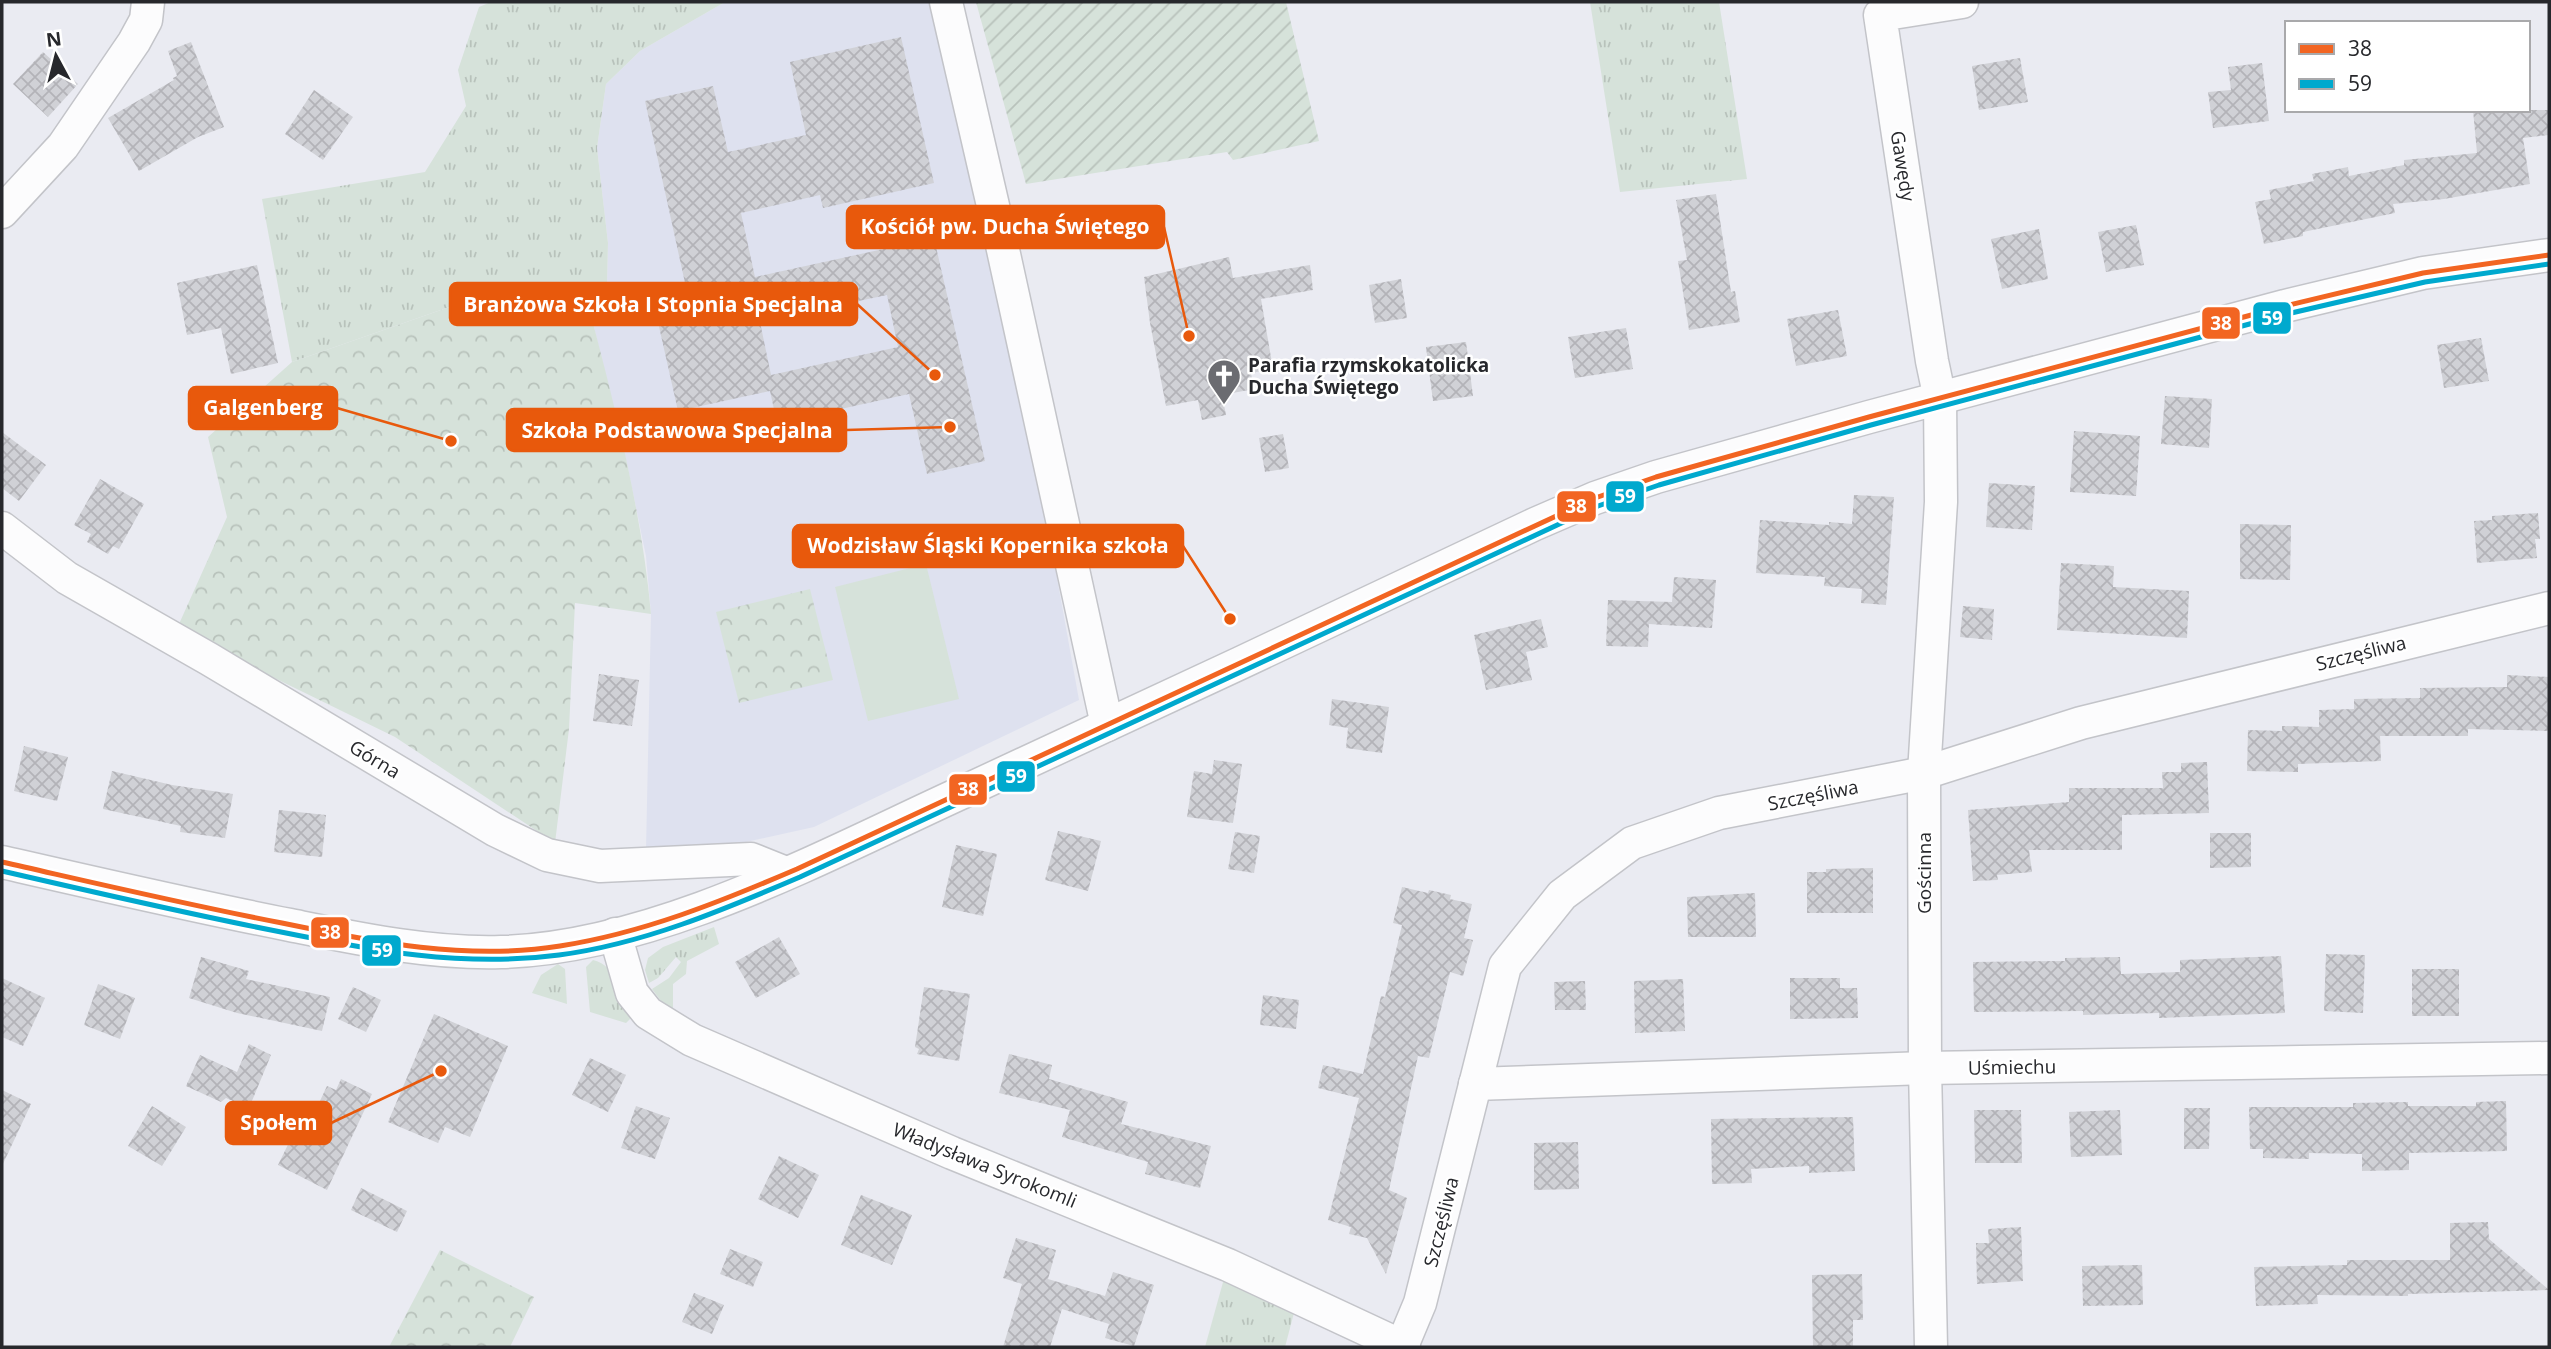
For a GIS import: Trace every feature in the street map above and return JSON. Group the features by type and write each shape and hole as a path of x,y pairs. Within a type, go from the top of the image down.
{"street":[{"path":"2,212 63,146 134,42 146,20 148,2"},
{"path":"946,2 1107,725"},
{"name":"Gawędy","path":"1940,398 1879,8 1962,2"},
{"path":"2,862 236,915 401,946 456,952 506,952 564,946 615,934 689,912 786,873 1595,498 1656,477 2285,306 2423,273 2549,255"},
{"name":"Gościnna","path":"1931,1347 1925,1068 1924,773 1941,502 1940,398"},
{"name":"Górna","path":"2,528 67,578 209,659 495,830 547,855 600,866 751,859 786,873"},
{"name":"Szczęśliwa","path":"1403,1347 1420,1303 1506,966 1562,895 1632,843 1719,813 1924,773 2081,723 2549,608"},
{"name":"Władysława Syrokomli","path":"615,934 632,993 648,1013 692,1040 952,1153 1228,1265 1403,1347"},
{"name":"Uśmiechu","path":"1475,1084 1925,1068 2549,1058"}],"shaded area":[{"path":"725,2 953,2 1079,700 814,827 732,845 646,850 651,614 646,556 593,323 607,284 608,243 597,148 606,84 640,51"}],"green space":[{"path":"491,2 725,2 640,51 606,84 597,148 608,243 607,284 593,323 458,304 292,362 262,199 425,172 466,106 458,70 479,7"},
{"path":"976,2 1286,2 1319,141 1233,160 1227,152 1026,184"},
{"path":"1590,2 1719,2 1747,179 1620,192"},
{"path":"458,304 593,323 620,431 642,540 651,614 575,603 569,729 555,843 395,737 254,668 179,624 227,517 208,437 292,362"},
{"path":"926,564 959,699 868,721 835,587"},
{"path":"810,589 833,680 739,703 716,612"},
{"path":"714,927 719,944 687,961 686,974 673,984 671,1017 657,1009 661,1001 652,989 669,978 681,962 676,957 658,978 649,983 645,970 648,958 663,947"},
{"path":"593,960 608,968 618,982 633,1016 626,1023 590,1012 586,967"},
{"path":"558,964 565,969 567,1004 532,993 541,975"},
{"path":"440,1250 534,1297 510,1347 389,1347"},
{"path":"1225,1275 1295,1309 1285,1347 1205,1347"}],"building":[{"path":"901,37 934,183 823,208 820,195 741,213 755,277 934,238 985,461 927,474 909,394 777,423 770,391 678,411 653,300 687,292 645,101 713,86 728,152 806,135 790,62","holes":["887,295 898,347 771,375 760,322"]},
{"path":"191,42 224,127 198,137 139,171 108,118 174,80 177,76 168,51"},
{"path":"43,52 78,84 48,117 13,84"},
{"path":"2020,58 2028,102 1979,110 1972,66"},
{"path":"2262,63 2269,121 2213,128 2208,92 2231,90 2228,67"},
{"path":"314,90 353,117 323,160 285,134"},
{"path":"2549,110 2549,135 2523,138 2530,184 2444,199 2393,204 2395,213 2303,232 2303,236 2264,244 2255,202 2271,199 2269,190 2314,181 2312,174 2348,167 2349,176 2404,165 2404,160 2477,153 2473,112"},
{"path":"1716,194 1731,292 1735,291 1740,322 1689,330 1678,261 1687,260 1676,200"},
{"path":"2136,225 2144,265 2106,272 2098,232"},
{"path":"2039,229 2048,279 2002,289 1991,239"},
{"path":"1229,257 1233,278 1310,265 1313,290 1261,299 1273,369 1251,373 1254,389 1222,395 1226,415 1202,420 1198,400 1166,406 1144,277"},
{"path":"257,265 278,363 231,374 221,328 187,335 177,283"},
{"path":"1401,279 1407,318 1375,323 1369,285"},
{"path":"1838,310 1847,356 1796,366 1787,319"},
{"path":"1626,328 1633,369 1575,378 1568,337"},
{"path":"2481,338 2489,381 2444,388 2437,345"},
{"path":"1466,342 1473,396 1433,401 1426,347"},
{"path":"2165,396 2212,399 2209,448 2161,444"},
{"path":"2074,431 2140,436 2136,496 2070,492"},
{"path":"2,432 46,465 19,501 2,488"},
{"path":"1283,434 1289,468 1265,472 1259,438"},
{"path":"100,479 144,504 119,549 113,546 108,554 87,542 91,534 74,525"},
{"path":"1989,483 2035,486 2032,530 1986,527"},
{"path":"1854,495 1894,497 1886,605 1861,603 1862,589 1824,586 1825,577 1756,573 1760,520 1852,524"},
{"path":"2538,513 2540,539 2535,539 2537,558 2477,563 2474,521 2492,520 2492,516"},
{"path":"2240,524 2291,525 2290,580 2240,579"},
{"path":"2061,563 2114,566 2113,587 2189,591 2187,638 2057,630"},
{"path":"1674,577 1716,580 1712,628 1649,624 1648,647 1606,646 1608,600 1672,602"},
{"path":"1963,606 1994,609 1992,640 1960,637"},
{"path":"1541,619 1548,647 1526,652 1532,680 1486,690 1474,635"},
{"path":"599,674 639,680 632,726 593,721"},
{"path":"2507,675 2549,677 2549,731 2468,729 2468,736 2380,736 2381,761 2298,764 2298,772 2247,771 2248,730 2282,731 2282,726 2319,727 2319,710 2354,709 2354,699 2420,698 2420,688 2507,687"},
{"path":"1332,699 1389,707 1382,753 1346,748 1348,728 1329,725"},
{"path":"24,746 68,757 57,801 14,791"},
{"path":"1214,760 1242,764 1233,823 1187,817 1194,771 1212,774"},
{"path":"2207,762 2209,813 2122,815 2122,850 2029,850 2032,872 1997,875 1998,880 1973,881 1968,810 2069,802 2069,788 2163,788 2162,772 2181,772 2181,763"},
{"path":"112,771 172,785 233,794 225,838 180,832 181,826 103,809"},
{"path":"279,810 326,815 322,857 274,852"},
{"path":"1058,831 1101,841 1088,891 1045,880"},
{"path":"1235,832 1260,836 1254,873 1228,869"},
{"path":"2210,833 2251,833 2251,867 2210,868"},
{"path":"956,845 997,854 983,916 942,907"},
{"path":"1873,868 1873,913 1807,913 1807,872"},
{"path":"1402,887 1451,895 1450,899 1472,904 1464,938 1473,940 1463,976 1450,972 1429,1058 1418,1056 1389,1190 1407,1198 1386,1274 1367,1238 1349,1234 1351,1227 1328,1220 1359,1098 1318,1088 1323,1065 1363,1074 1381,996 1385,997 1402,925 1393,923"},
{"path":"1755,893 1756,937 1688,937 1687,897"},
{"path":"779,937 800,974 756,998 735,962"},
{"path":"2326,954 2365,955 2363,1013 2324,1011"},
{"path":"2281,956 2285,1013 2159,1018 2159,1013 2083,1015 2083,1011 1974,1012 1973,962 2065,961 2065,958 2120,957 2121,974 2180,972 2180,960"},
{"path":"201,957 249,971 246,979 330,997 322,1031 237,1013 189,998"},
{"path":"2412,969 2459,969 2459,1016 2412,1016"},
{"path":"2,978 45,998 23,1046 2,1037"},
{"path":"1790,978 1840,978 1840,988 1857,988 1858,1018 1790,1019"},
{"path":"1683,979 1685,1031 1635,1033 1634,981"},
{"path":"1585,981 1586,1010 1555,1010 1554,982"},
{"path":"98,984 135,998 120,1039 84,1025"},
{"path":"353,987 381,1000 366,1032 338,1019"},
{"path":"924,987 970,994 959,1061 917,1054 919,1049 915,1047"},
{"path":"1263,995 1299,1000 1296,1029 1260,1025"},
{"path":"434,1014 508,1046 470,1137 445,1127 438,1143 388,1122"},
{"path":"249,1044 271,1055 249,1108 226,1098 221,1102 186,1086 200,1055 237,1072"},
{"path":"1009,1054 1052,1065 1049,1079 1128,1102 1121,1124 1211,1146 1200,1188 1145,1174 1148,1162 1062,1137 1070,1110 999,1093"},
{"path":"590,1058 626,1075 608,1112 572,1095"},
{"path":"341,1079 372,1094 327,1190 278,1165 302,1116 311,1120 327,1086 336,1090"},
{"path":"2,1090 31,1104 2,1166"},
{"path":"2506,1101 2507,1151 2409,1153 2409,1170 2362,1171 2362,1154 2309,1153 2309,1159 2263,1158 2263,1149 2250,1149 2249,1107 2353,1107 2353,1103 2408,1102 2408,1106 2476,1106 2476,1102"},
{"path":"152,1106 186,1127 162,1166 128,1146"},
{"path":"636,1106 670,1118 655,1159 621,1148"},
{"path":"2184,1108 2210,1108 2209,1149 2184,1149"},
{"path":"1974,1110 2021,1110 2022,1163 1975,1163"},
{"path":"2120,1110 2122,1155 2071,1157 2069,1112"},
{"path":"1853,1117 1855,1171 1809,1173 1809,1166 1751,1169 1752,1183 1712,1184 1711,1119"},
{"path":"1578,1142 1579,1189 1534,1190 1534,1143"},
{"path":"779,1156 819,1175 798,1218 758,1199"},
{"path":"361,1188 407,1211 397,1232 351,1210"},
{"path":"861,1195 912,1215 892,1265 841,1245"},
{"path":"2488,1222 2489,1239 2549,1290 2408,1296 2317,1295 2318,1304 2256,1306 2254,1267 2347,1265 2347,1260 2450,1260 2450,1223"},
{"path":"2021,1227 2023,1281 1977,1284 1976,1243 1989,1243 1988,1229"},
{"path":"1016,1238 1056,1250 1048,1279 1105,1296 1113,1272 1154,1285 1134,1346 1105,1338 1109,1324 1062,1309 1050,1347 1003,1347 1022,1284 1003,1278"},
{"path":"730,1249 763,1262 753,1287 720,1274"},
{"path":"2142,1265 2143,1305 2083,1306 2082,1266"},
{"path":"1862,1274 1863,1320 1853,1320 1853,1347 1813,1347 1812,1275"},
{"path":"694,1293 724,1305 712,1334 682,1322"}],"transit line":[{"name":"38","path":"2,862 142,894 386,943 455,950 525,950 560,946 621,933 710,904 797,869 1595,498 1656,477 1869,417 2285,306 2423,273 2549,255"},
{"name":"59","path":"2,871 242,924 346,945 417,955 523,958 559,955 621,943 712,913 800,877 1598,506 1659,485 1871,425 2287,314 2425,282 2549,264"}],"place":[{"name":"Kościół pw. Ducha Świętego","path":"1189,336"},
{"name":"Branżowa Szkoła I Stopnia Specjalna","path":"935,375"},
{"name":"Parafia rzymskokatolicka Ducha Świętego","path":"1224,406"},
{"name":"Szkoła Podstawowa Specjalna","path":"950,427"},
{"name":"Galgenberg","path":"451,441"},
{"name":"Wodzisław Śląski Kopernika szkoła","path":"1230,619"},
{"name":"Społem","path":"441,1071"}]}
